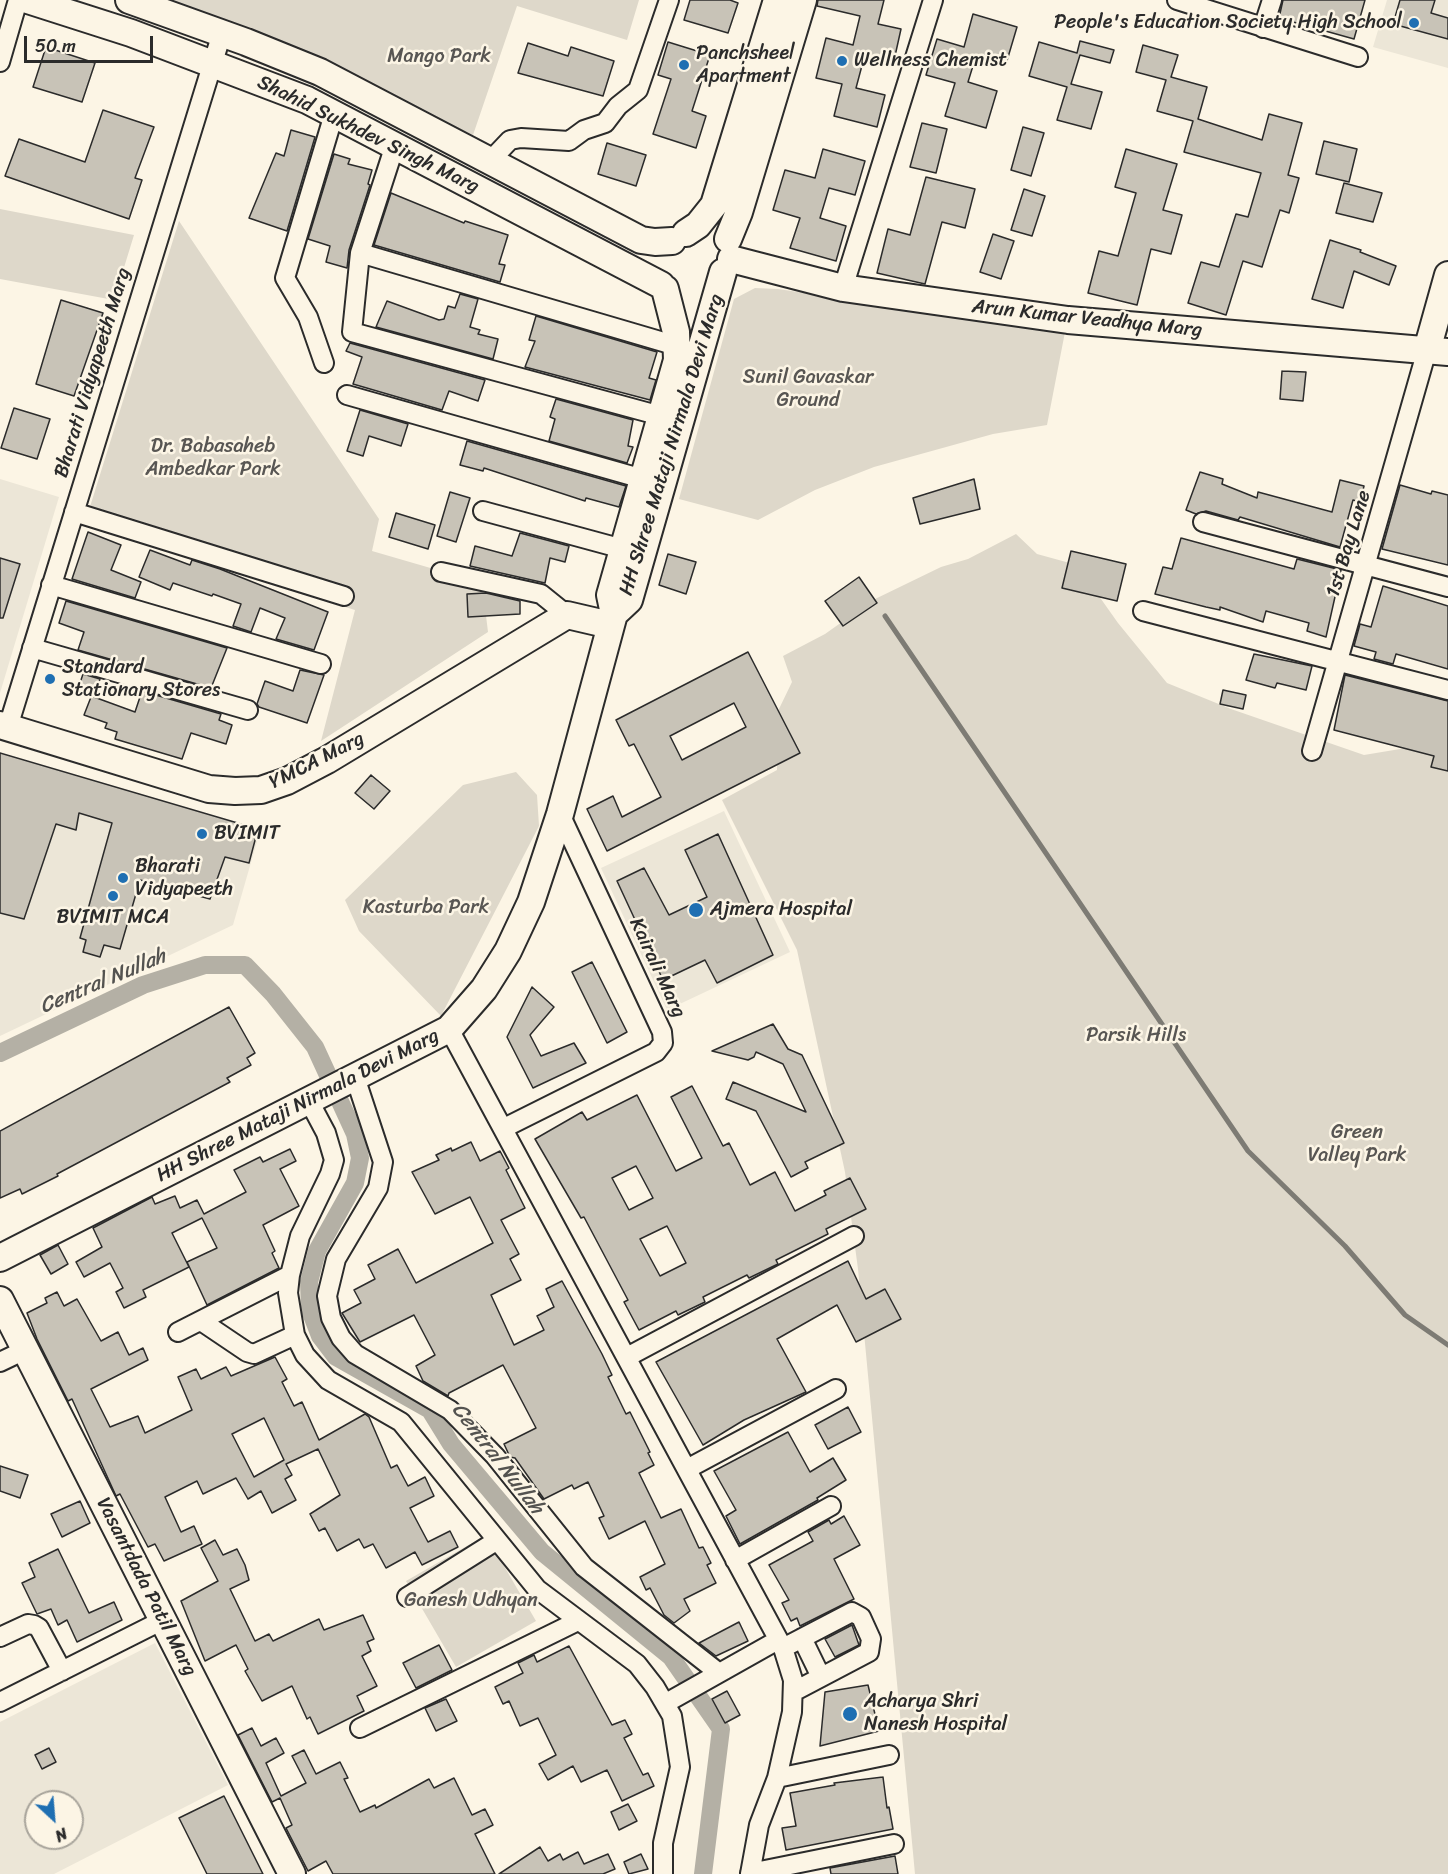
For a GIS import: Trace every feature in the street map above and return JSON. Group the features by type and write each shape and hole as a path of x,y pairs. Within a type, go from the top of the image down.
{"main road":[{"name":"Shahid Sukhdev Singh Marg","path":"28,0 213,63 307,100 663,287"},
{"name":"Shahid Sukhdev Singh Marg","path":"129,0 222,33 320,72 641,240 679,237"},
{"path":"679,237 701,229 716,230 727,257 706,286 677,293 663,287 656,276 655,264 662,252 679,237 698,225 714,205 777,0"},
{"name":"HH Shree Mataji Nirmala Devi Marg","path":"612,619 629,600 739,212 803,0"},
{"name":"Arun Kumar Veadhya Marg","path":"727,257 843,288 1068,320 1437,351"},
{"path":"1437,351 1448,275"},
{"name":"HH Shree Mataji Nirmala Devi Marg","path":"0,1258 449,1029 484,989 508,951 531,902 560,814 612,619 610,595 677,360 676,332 663,287"},
{"path":"567,615 612,619"},
{"name":"YMCA Marg","path":"4,726 209,789 261,790 286,781 327,760 567,615"},
{"name":"Vasantdada Patil Marg","path":"0,1300 292,1874"}],"street":[{"path":"0,62 18,0"},
{"path":"490,161 510,140 521,138 569,141 584,130 605,123 618,106 638,90 669,0"},
{"path":"843,288 933,0"},
{"path":"1176,0 1358,57"},
{"path":"1263,28 1272,0"},
{"name":"Bharati Vidyapeeth Marg","path":"4,726 32,648 222,33"},
{"path":"324,363 308,316 285,278 334,114"},
{"path":"395,145 360,253 352,332 661,416"},
{"path":"360,253 677,346"},
{"name":"1st Bay Lane","path":"1312,751 1365,565 1437,351"},
{"path":"347,395 643,480"},
{"path":"483,511 623,549"},
{"path":"74,512 344,596"},
{"path":"1203,522 1448,586"},
{"path":"441,572 541,594 567,615"},
{"path":"51,585 321,664"},
{"path":"1143,611 1448,690"},
{"path":"32,648 248,710"},
{"name":"Kairali Marg","path":"504,1128 656,1052 663,1043 662,1032 560,814"},
{"path":"449,1029 780,1644 792,1680 792,1712 777,1778 759,1825 750,1873 894,1844"},
{"path":"352,1079 383,1162 378,1188 336,1259 327,1296 331,1318 341,1338 355,1354 450,1410 495,1456 584,1567 719,1672"},
{"path":"312,1099 329,1139 334,1160 330,1174 300,1236 290,1275 288,1293 295,1335 305,1355 328,1380 401,1422 537,1589 578,1622 637,1664 672,1700 680,1767 663,1843 663,1874"},
{"path":"627,1357 854,1236"},
{"path":"178,1332 290,1275"},
{"path":"201,1321 247,1352 254,1354 295,1335"},
{"path":"0,1362 25,1350"},
{"path":"687,1469 836,1389"},
{"path":"735,1560 831,1506"},
{"path":"406,1597 496,1541"},
{"path":"672,1700 719,1672 780,1644 802,1638 852,1612 861,1617 871,1639 869,1652 792,1692"},
{"path":"0,1702 163,1620"},
{"path":"360,1728 578,1622"},
{"path":"0,1637 28,1624 34,1625 39,1628 62,1671"},
{"path":"802,1638 821,1677"},
{"path":"777,1778 889,1755"}],"shaded area":[{"name":"People's Education Society High School","path":"1387,0 1448,0 1448,68 1373,47"},
{"path":"0,479 59,497 0,693"},
{"name":"Bharati Vidyapeeth","path":"0,757 260,831 233,925 0,1036"},
{"name":"Ajmera Hospital","path":"724,811 790,952 667,1010 601,868"},
{"path":"155,1643 228,1785 54,1874 0,1874 0,1722"}],"green space":[{"name":"Mango Park","path":"158,0 639,0 627,40 517,6 473,135 230,23"},
{"path":"0,209 134,235 114,300 0,279"},
{"name":"Dr. Babasaheb Ambedkar Park","path":"179,221 379,519 372,551 482,583 488,632 321,741 355,610 84,526"},
{"name":"Sunil Gavaskar Ground","path":"755,288 778,289 1065,332 1047,425 993,434 874,467 815,490 758,520 679,499 734,299"},
{"name":"Parsik Hills","path":"1016,534 1037,554 1077,565 1118,623 1167,683 1231,709 1364,755 1448,741 1448,1874 915,1874 858,1269 845,1172 797,950 722,800 777,770 778,711 792,682 783,656 825,634 873,600 941,567 968,559"},
{"name":"Kasturba Park","path":"516,772 537,795 539,826 441,1016 359,931 345,900 463,785"},
{"name":"Ganesh Udhyan","path":"486,1535 536,1621 456,1667 406,1581"}],"building":[{"path":"690,0 730,0 738,3 728,33 684,20"},
{"name":"Wellness Chemist","path":"818,0 884,0 878,24 901,29 893,65 864,58 856,88 885,95 877,127 834,116 842,84 816,78 826,38 853,45 860,16 817,6"},
{"path":"1283,0 1365,0 1354,39 1279,18"},
{"path":"1400,0 1435,0 1431,13 1448,18 1448,39 1393,24"},
{"path":"973,14 1017,27 1006,64 976,56 968,82 997,91 986,128 945,116 955,83 926,75 937,39 964,47"},
{"path":"1080,41 1114,50 1110,63 1080,55 1071,84 1102,92 1091,129 1057,120 1067,87 1029,76 1039,42 1077,53"},
{"path":"668,42 710,55 692,111 706,116 696,148 653,134 671,79 658,75"},
{"path":"528,43 568,56 571,47 614,61 603,96 518,73"},
{"path":"1143,45 1178,55 1171,77 1207,87 1198,119 1262,140 1269,114 1302,123 1288,175 1299,178 1289,213 1280,210 1262,267 1243,261 1226,315 1188,303 1201,262 1219,267 1236,214 1248,217 1261,173 1184,152 1193,121 1157,111 1166,80 1136,72"},
{"path":"46,47 95,63 82,102 33,87"},
{"path":"103,110 154,127 135,178 142,180 129,219 5,176 19,139 85,162"},
{"path":"922,123 947,129 936,173 910,167"},
{"path":"1023,127 1044,133 1031,176 1011,170"},
{"path":"291,130 315,137 287,231 249,218 276,153 284,156"},
{"path":"1324,141 1357,149 1349,182 1316,174"},
{"path":"607,143 646,155 636,186 598,174"},
{"path":"823,149 865,161 855,195 829,188 820,218 846,226 836,261 790,248 800,218 773,210 785,170 815,178"},
{"path":"1126,149 1177,164 1163,210 1182,215 1171,254 1151,249 1137,305 1088,293 1099,251 1118,256 1136,193 1115,187"},
{"path":"334,154 350,159 348,164 372,170 368,184 370,185 349,250 347,268 326,262 330,246 308,239"},
{"path":"926,177 975,189 965,228 942,222 925,284 877,273 888,229 910,235"},
{"path":"1344,183 1382,193 1373,222 1336,213"},
{"path":"1024,189 1045,196 1032,236 1011,230"},
{"path":"391,193 464,223 465,221 508,235 499,264 505,265 500,282 374,245"},
{"path":"993,234 1014,241 1001,279 980,272"},
{"path":"1330,240 1361,250 1360,252 1396,266 1389,285 1354,271 1343,308 1312,299"},
{"path":"460,294 478,299 470,327 480,330 478,334 498,339 493,359 376,327 387,301 439,320 444,319 448,306 455,308"},
{"path":"61,300 103,313 74,396 36,384"},
{"path":"536,316 657,352 649,378 656,380 650,400 525,367 535,341 529,340"},
{"path":"350,343 485,380 478,401 449,391 442,410 353,384 362,357 346,351"},
{"path":"1282,371 1306,372 1303,401 1280,399"},
{"path":"556,399 633,420 628,446 633,447 627,463 549,441 555,419 550,417"},
{"path":"14,408 50,419 37,459 1,448"},
{"path":"360,410 408,424 401,446 369,436 363,456 347,451"},
{"path":"467,441 626,486 619,507 586,498 585,501 484,468 483,471 460,465"},
{"path":"1200,472 1223,479 1222,484 1257,498 1258,492 1332,512 1340,480 1364,486 1360,502 1353,500 1340,547 1240,517 1238,520 1206,511 1196,514 1186,510"},
{"path":"974,479 980,509 920,524 913,498"},
{"path":"1400,485 1431,494 1432,491 1448,495 1448,565 1382,549"},
{"path":"450,492 470,498 456,542 437,536"},
{"path":"396,513 435,525 428,549 389,537"},
{"path":"88,532 121,545 111,570 141,582 135,598 72,579"},
{"path":"520,533 569,546 565,562 550,558 545,583 470,566 475,546 512,556"},
{"path":"1181,538 1294,569 1297,559 1341,570 1326,637 1307,631 1309,623 1266,611 1263,622 1220,607 1220,610 1155,594 1163,567 1172,569"},
{"path":"150,550 190,565 192,560 220,569 328,612 314,650 276,639 285,618 260,608 251,632 233,626 241,604 173,583 170,590 139,577"},
{"path":"1071,551 1126,564 1117,601 1062,588"},
{"path":"668,554 696,562 686,594 659,585"},
{"path":"0,558 20,564 3,618 0,618"},
{"path":"859,577 877,603 843,626 825,601"},
{"path":"1383,586 1448,606 1448,669 1396,654 1393,664 1374,659 1376,652 1354,646 1360,624 1371,627"},
{"path":"486,593 520,601 520,614 468,617 467,594"},
{"path":"66,601 227,648 211,688 78,650 84,632 59,623"},
{"path":"748,652 800,753 607,851 587,809 613,796 622,817 661,797 634,744 629,746 616,720","holes":["734,703 746,727 682,760 670,736"]},
{"path":"1254,654 1312,666 1306,690 1277,683 1275,688 1246,680"},
{"path":"300,670 324,675 307,723 259,707 257,704 265,681 293,691"},
{"path":"83,674 100,679 94,697 135,712 142,691 221,714 219,720 232,725 226,744 191,733 182,759 115,739 117,732 105,728 107,723 84,715 91,697 77,692"},
{"path":"1345,675 1448,701 1448,771 1431,767 1434,756 1334,730"},
{"path":"1223,690 1246,695 1243,709 1220,704"},
{"name":"BVIMIT","path":"0,753 258,829 249,863 225,857 210,899 140,880 120,949 104,945 100,957 83,952 86,940 80,938 112,823 79,813 76,830 56,824 24,919 0,913"},
{"path":"371,775 390,791 374,809 355,793"},
{"path":"718,834 773,955 717,983 705,960 663,980 617,881 644,868 669,915 707,897 685,850"},
{"path":"592,962 627,1032 607,1043 572,972"},
{"path":"532,987 554,1007 530,1035 541,1056 574,1043 586,1063 533,1088 507,1037"},
{"path":"229,1007 255,1053 247,1058 251,1065 227,1078 230,1082 57,1174 58,1176 22,1194 20,1189 0,1198 0,1131"},
{"path":"773,1024 788,1049 802,1055 844,1143 805,1162 808,1168 791,1177 756,1111 726,1099 733,1082 806,1112 783,1064 756,1052 754,1057 748,1060 712,1051"},
{"path":"692,1086 723,1146 729,1143 750,1185 775,1172 795,1211 826,1195 824,1191 850,1178 866,1209 826,1229 828,1234 776,1260 778,1264 749,1278 747,1275 703,1297 705,1302 678,1315 676,1311 639,1330 624,1302 628,1300 584,1217 581,1218 535,1139 582,1112 587,1120 637,1095 676,1171 702,1158 671,1097","holes":["636,1166 653,1198 629,1210 612,1178","667,1226 686,1263 660,1276 640,1239"]},
{"path":"471,1142 480,1161 500,1151 509,1168 506,1170 525,1208 501,1220 519,1254 510,1259 521,1280 491,1295 514,1345 544,1330 537,1316 554,1307 546,1289 562,1281 602,1354 612,1375 608,1377 626,1414 630,1412 650,1452 648,1453 654,1465 639,1473 661,1518 681,1509 699,1548 703,1547 711,1563 707,1565 716,1583 684,1599 690,1611 674,1623 664,1615 650,1588 646,1590 640,1577 665,1564 645,1521 609,1539 599,1518 604,1516 588,1482 574,1489 572,1485 544,1499 515,1458 510,1457 504,1444 536,1428 503,1365 449,1393 448,1396 423,1381 416,1366 435,1355 414,1315 360,1342 342,1313 361,1303 354,1290 375,1279 368,1265 398,1249 416,1283 493,1243 470,1197 435,1214 412,1172 439,1160 436,1155 451,1148 452,1151"},
{"path":"290,1149 296,1161 280,1169 299,1206 263,1225 275,1251 272,1253 279,1268 207,1305 187,1262 217,1248 202,1218 172,1233 189,1267 143,1290 146,1297 124,1308 116,1292 123,1288 110,1263 84,1277 76,1262 102,1247 93,1228 152,1197 155,1204 175,1196 180,1208 197,1200 204,1214 246,1192 234,1170 260,1157 263,1162"},
{"path":"58,1245 68,1264 51,1274 40,1255"},
{"path":"848,1261 866,1299 885,1289 901,1319 856,1342 837,1305 777,1339 806,1392 744,1420 703,1445 656,1362"},
{"path":"57,1292 64,1306 77,1299 101,1341 118,1332 129,1355 143,1348 148,1360 91,1389 110,1427 138,1416 145,1433 192,1410 178,1377 196,1369 201,1379 226,1367 231,1376 275,1357 287,1379 282,1382 294,1406 302,1402 319,1440 365,1414 369,1417 391,1468 397,1465 408,1486 425,1477 434,1496 410,1508 428,1542 450,1531 458,1547 422,1565 415,1552 386,1568 373,1544 364,1548 359,1539 337,1551 325,1528 319,1531 310,1514 340,1495 318,1449 286,1464 292,1475 285,1479 296,1500 272,1513 261,1491 248,1499 236,1478 203,1494 197,1481 165,1497 181,1532 194,1526 202,1544 164,1561 155,1544 148,1547 120,1494 116,1496 72,1399 68,1401 37,1339 27,1313 47,1303 45,1298","holes":["264,1418 284,1460 254,1477 232,1434"]},
{"path":"848,1407 861,1432 828,1449 815,1425"},
{"path":"788,1432 810,1472 833,1458 846,1480 817,1498 818,1500 740,1544 726,1516 736,1510 714,1471"},
{"path":"0,1466 28,1475 20,1498 0,1491"},
{"path":"80,1501 90,1523 62,1537 51,1514"},
{"path":"844,1516 860,1545 834,1559 854,1599 800,1626 797,1618 791,1621 782,1603 789,1600 769,1565 813,1541 808,1532 829,1520 831,1524"},
{"path":"215,1540 223,1555 237,1549 245,1565 249,1580 230,1589 255,1641 269,1634 273,1641 319,1619 324,1630 363,1615 374,1639 367,1642 371,1651 362,1656 377,1686 357,1696 364,1711 318,1734 310,1717 307,1719 292,1686 262,1701 245,1671 248,1669 236,1645 205,1661 181,1601 218,1581 201,1548"},
{"path":"58,1549 89,1613 114,1602 122,1620 77,1642 67,1620 58,1625 51,1609 37,1614 22,1583 35,1577 29,1563"},
{"path":"739,1622 748,1641 716,1656 699,1643"},
{"path":"852,1625 859,1645 835,1657 825,1639"},
{"path":"439,1645 452,1670 416,1688 403,1663"},
{"path":"569,1646 612,1725 625,1720 632,1734 624,1738 643,1775 648,1773 654,1786 622,1801 607,1770 581,1782 573,1766 548,1780 539,1764 556,1755 538,1718 520,1726 509,1701 503,1704 495,1687 523,1673 518,1663 534,1655 537,1662"},
{"path":"868,1685 879,1731 820,1746 825,1692"},
{"path":"727,1691 740,1715 725,1723 712,1699"},
{"path":"446,1699 457,1721 436,1731 425,1708"},
{"path":"252,1728 261,1746 276,1738 284,1753 266,1763 281,1796 306,1783 292,1756 304,1750 316,1774 340,1762 348,1778 344,1779 360,1812 375,1805 376,1808 429,1779 434,1788 454,1778 472,1815 485,1809 493,1825 475,1834 495,1874 333,1874 326,1861 308,1871 286,1828 292,1825 280,1798 272,1802 238,1735"},
{"path":"49,1748 56,1762 42,1769 35,1755"},
{"path":"883,1777 887,1808 889,1807 893,1829 786,1850 782,1828 796,1826 790,1793 835,1785 834,1783"},
{"path":"224,1796 263,1874 207,1874 179,1818"},
{"path":"628,1804 637,1821 619,1830 611,1812"},
{"path":"540,1847 548,1861 560,1854 563,1860 578,1852 584,1864 608,1854 615,1869 603,1874 499,1874"},
{"path":"641,1854 648,1869 629,1874 624,1862"},
{"path":"895,1856 898,1874 831,1874 830,1868"}],"waterway":[{"path":"885,616 1248,1151 1345,1246 1405,1315 1448,1345"},
{"name":"Central Nullah","path":"0,1053 143,985 205,965 245,965 273,994 315,1047 355,1134 360,1158 355,1183 317,1251 309,1282 310,1310 320,1336 336,1357 430,1410 451,1444 542,1552 671,1657 721,1729 703,1874"}],"place":[{"name":"People's Education Society High School","path":"1414,23"},
{"name":"Wellness Chemist","path":"842,61"},
{"name":"Panchsheel Apartment","path":"684,65"},
{"name":"Standard Stationary Stores","path":"50,679"},
{"name":"BVIMIT","path":"202,834"},
{"name":"Bharati Vidyapeeth","path":"123,878"},
{"name":"BVIMIT MCA","path":"113,896"},
{"name":"Ajmera Hospital","path":"696,910"},
{"name":"Acharya Shri Nanesh Hospital","path":"850,1714"}],"park label":[{"name":"Green Valley Park","path":"1357,1144"}]}
